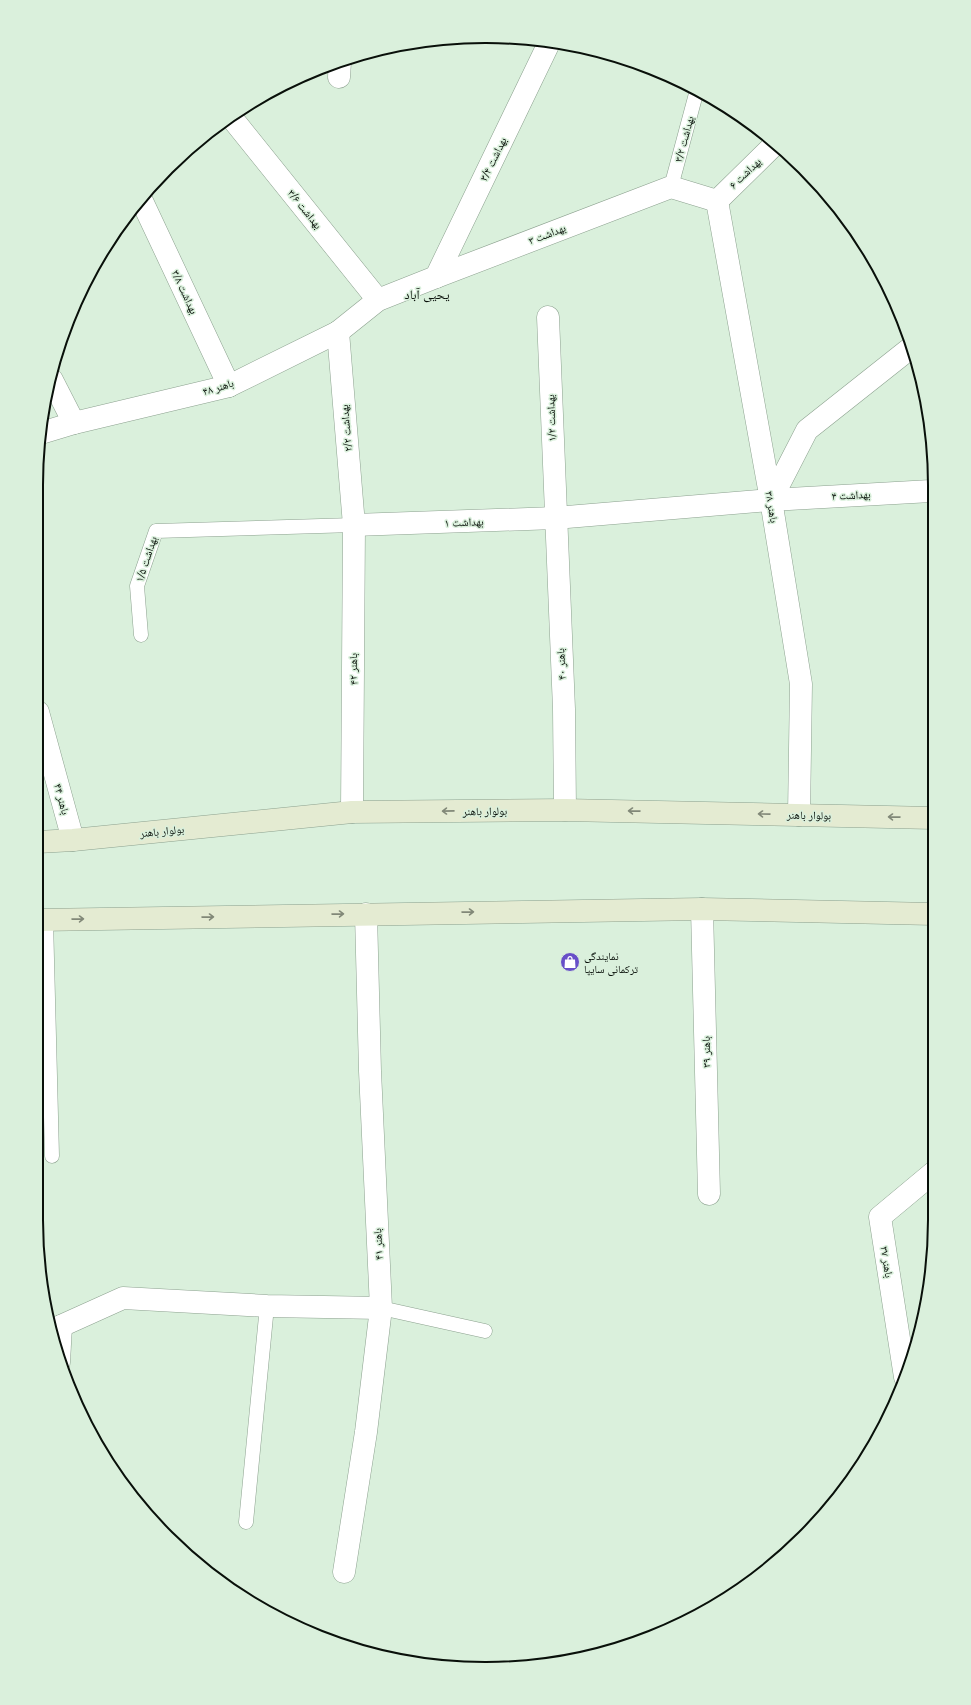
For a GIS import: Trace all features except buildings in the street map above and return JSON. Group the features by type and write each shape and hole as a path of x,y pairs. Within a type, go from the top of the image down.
{"main road":[{"name":"بولوار باهنر","path":"43,842 352,812 565,810 928,818"},
{"path":"43,920 702,909 928,914"}],"street":[{"name":"بهداشت ۳/۴","path":"436,277 547,48"},
{"name":"بهداشت ۳/۶","path":"235,122 378,300"},
{"name":"بهداشت ۶","path":"717,201 771,148"},
{"name":"بهداشت ۳","path":"378,300 671,187"},
{"path":"671,187 717,201"},
{"name":"باهنر ۳۸","path":"717,201 771,500 801,684 799,815"},
{"name":"بهداشت ۳/۸","path":"144,205 229,386"},
{"name":"باهنر ۴۸","path":"47,432 74,423 229,386 338,332 378,300"},
{"name":"بهداشت ۱/۲","path":"548,317 555,518"},
{"name":"بهداشت ۲/۲","path":"338,332 354,525"},
{"path":"771,500 808,430 907,351"},
{"path":"55,386 74,423"},
{"name":"بهداشت ۴","path":"771,500 928,491"},
{"name":"بهداشت ۱","path":"354,525 555,518 771,500"},
{"name":"باهنر ۴۰","path":"555,518 564,710 565,810"},
{"name":"باهنر ۴۲","path":"352,812 354,525"},
{"name":"باهنر ۴۴","path":"43,730 73,840"},
{"name":"باهنر ۳۹","path":"702,909 709,1194"},
{"name":"باهنر ۴۱","path":"344,1572 366,1432 381,1308 370,1071 366,914"},
{"name":"باهنر ۳۷","path":"903,1366 880,1218 928,1177"},
{"path":"57,1328 123,1298 267,1306 381,1308"}],"lane":[{"name":"بهداشت ۳/۲","path":"671,187 695,96"},
{"name":"بهداشت ۱","path":"156,531 354,525"},
{"name":"بهداشت ۱/۵","path":"141,635 137,586 156,531"},
{"path":"43,944 52,1156"},
{"path":"246,1522 267,1306"},
{"path":"381,1308 485,1331"}],"place":[{"name":"نمایندگی ترکمانی سایپا","path":"570,962"}],"district":[{"name":"یحیی آباد","path":"427,294"}]}
